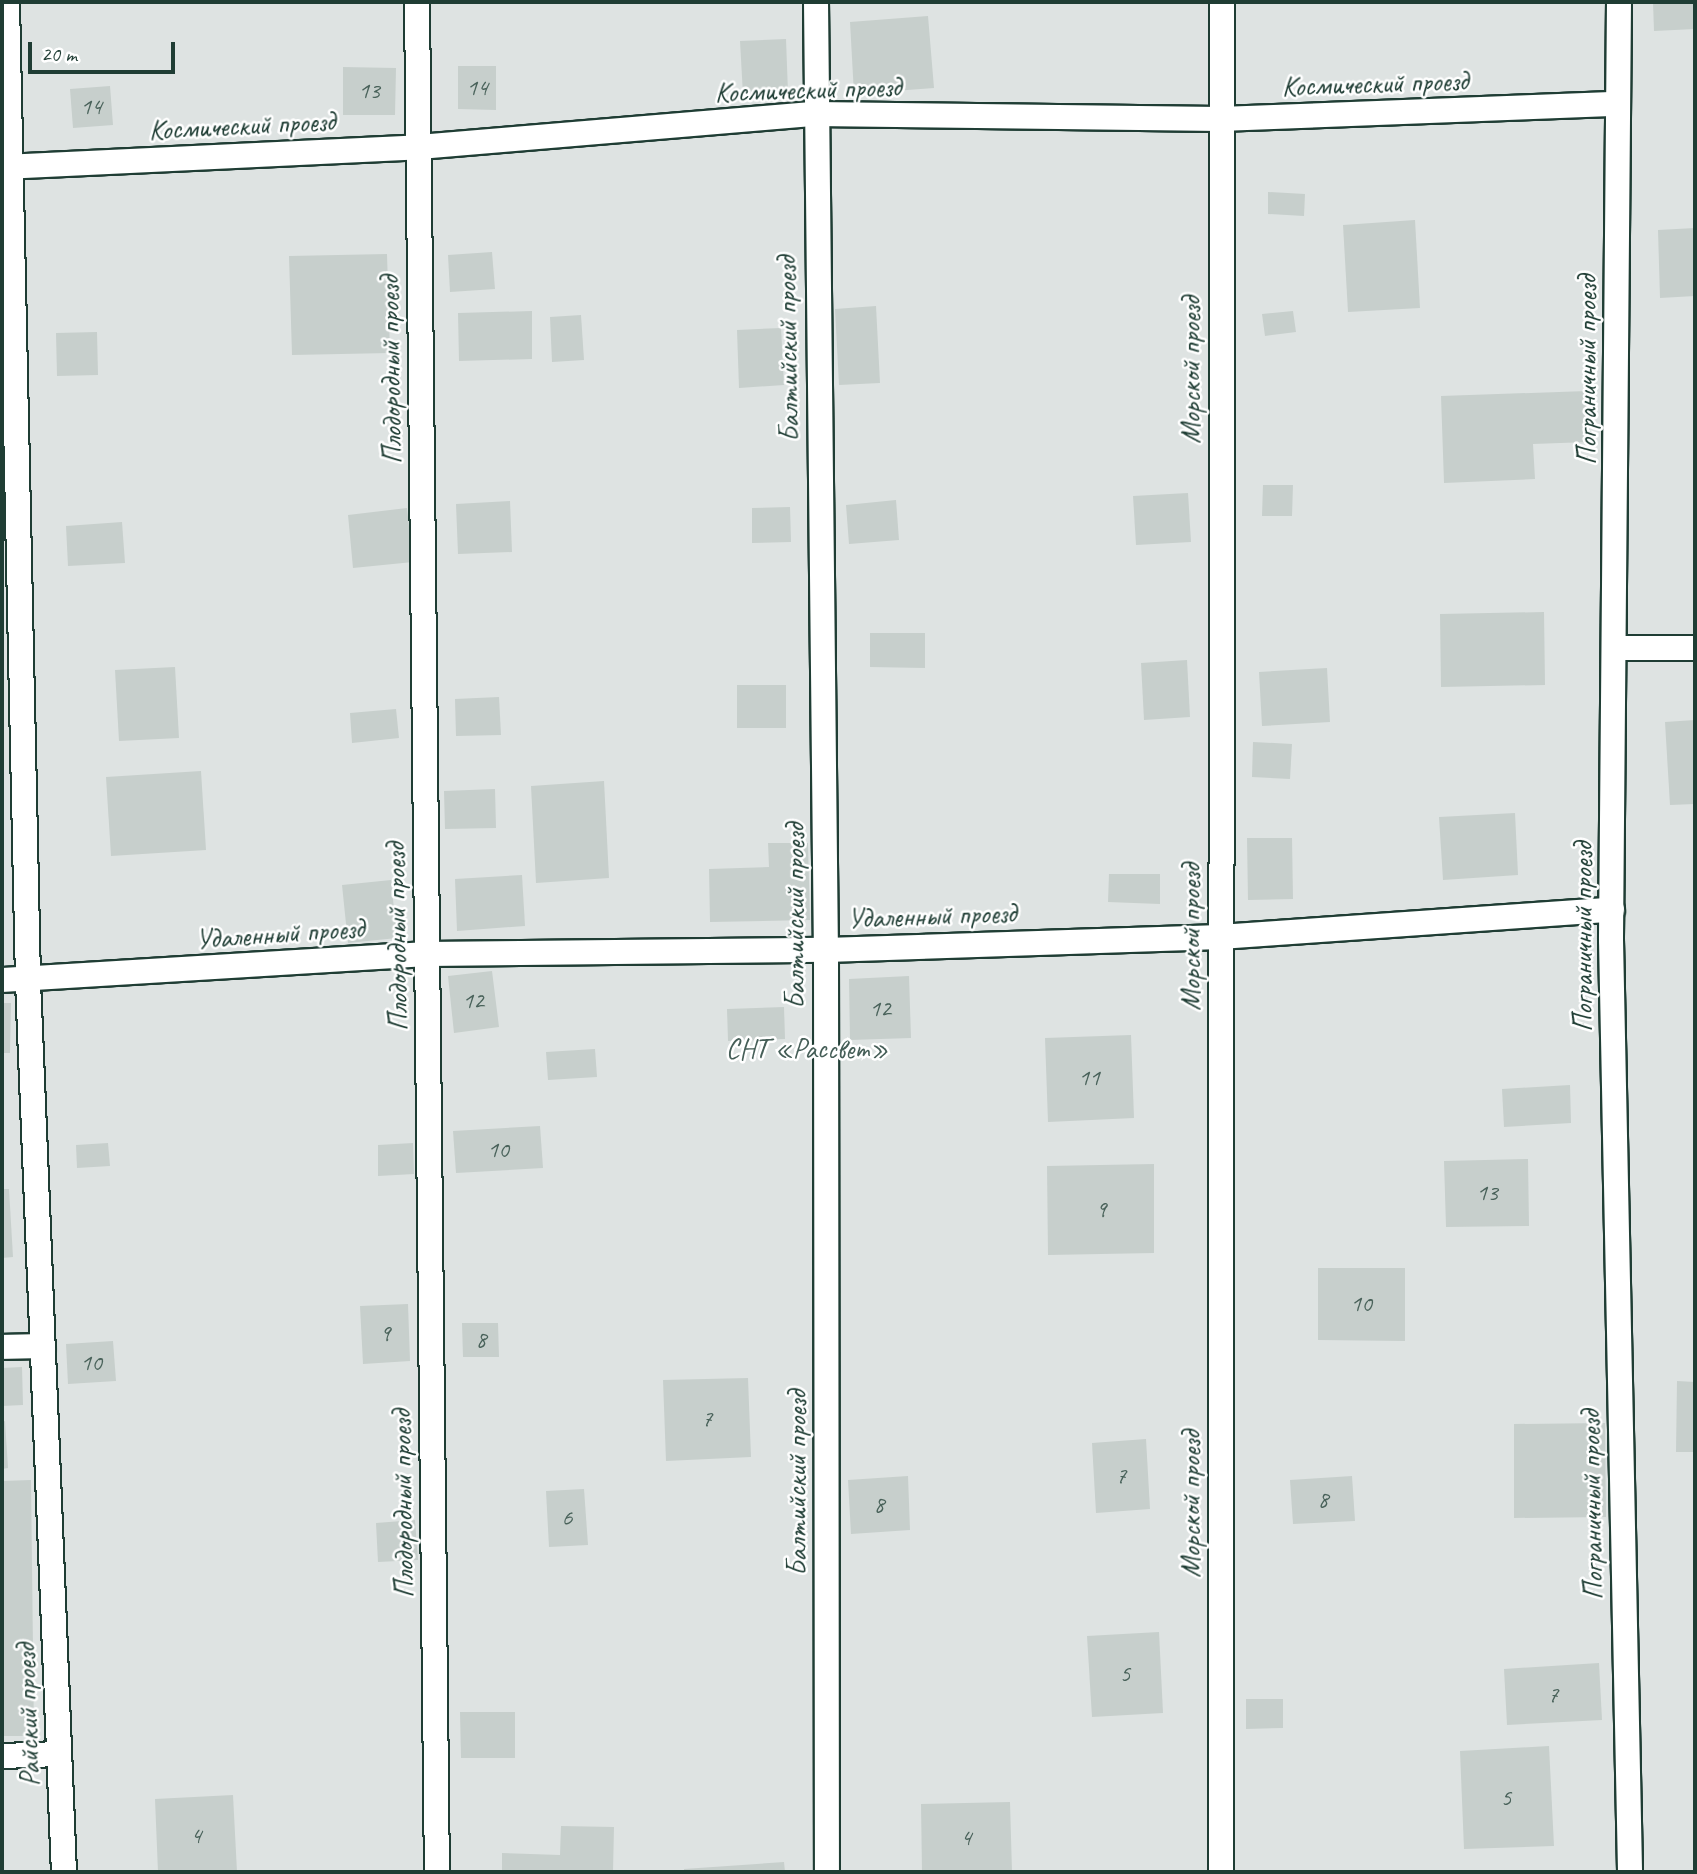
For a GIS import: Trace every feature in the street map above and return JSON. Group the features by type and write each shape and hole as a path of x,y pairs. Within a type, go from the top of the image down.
{"lane":[{"name":"Райский проезд","path":"7,2 5,167 28,981 64,1872"},
{"name":"Плодородный проезд","path":"417,2 437,1872"},
{"name":"Балтийский проезд","path":"816,2 825,950 827,1872"},
{"name":"Морской проезд","path":"1221,1872 1222,2"},
{"name":"Пограничный проезд","path":"1619,2 1612,910 1630,1872"},
{"name":"Космический проезд","path":"5,167 419,147 815,114 1220,119 1618,104"},
{"path":"1616,648 1695,648"},
{"name":"Удаленный проезд","path":"2,980 28,981 427,954 825,950 1221,937 1612,910"},
{"path":"2,1347 43,1346"},
{"path":"2,1756 59,1754"}],"green space":[{"name":"СНТ «Рассвет»","path":"2,2 1695,2 1695,1872 2,1872"}],"building":[{"path":"1653,2 1695,2 1695,29 1654,31"},
{"path":"928,16 934,88 854,94 850,22"},
{"path":"786,39 788,93 743,95 740,41"},
{"path":"458,66 496,66 496,110 458,109"},
{"path":"343,67 396,68 395,115 343,115"},
{"path":"110,86 113,125 73,128 70,89"},
{"path":"1268,192 1305,194 1304,216 1268,214"},
{"path":"1415,220 1420,308 1348,312 1343,225"},
{"path":"1695,228 1695,296 1660,298 1658,230"},
{"path":"492,252 495,289 450,292 448,255"},
{"path":"387,254 390,353 292,355 289,256"},
{"path":"876,306 880,383 839,385 835,309"},
{"path":"532,311 532,359 459,361 458,313"},
{"path":"1293,311 1296,332 1265,336 1262,314"},
{"path":"581,315 584,360 552,362 550,317"},
{"path":"781,328 784,385 739,388 737,330"},
{"path":"97,332 98,375 57,376 56,333"},
{"path":"1587,391 1588,442 1533,444 1535,479 1444,483 1441,396"},
{"path":"1263,485 1293,485 1292,516 1262,516"},
{"path":"1188,493 1191,542 1136,545 1133,496"},
{"path":"896,500 899,540 849,544 846,505"},
{"path":"510,501 512,552 458,554 456,504"},
{"path":"790,507 791,542 752,543 752,508"},
{"path":"407,508 413,562 353,568 348,515"},
{"path":"122,522 125,563 68,566 66,526"},
{"path":"1544,612 1545,685 1441,687 1440,614"},
{"path":"870,633 925,633 925,668 870,667"},
{"path":"1187,660 1190,717 1144,720 1141,663"},
{"path":"175,667 179,738 119,741 115,670"},
{"path":"1327,668 1330,722 1262,726 1259,672"},
{"path":"737,685 786,685 786,728 737,728"},
{"path":"499,697 501,735 456,736 455,699"},
{"path":"396,709 399,738 352,743 350,713"},
{"path":"1695,720 1695,804 1670,805 1665,722"},
{"path":"1253,742 1292,744 1290,779 1252,777"},
{"path":"201,771 206,850 111,856 106,777"},
{"path":"604,781 609,878 536,883 531,786"},
{"path":"495,789 496,828 445,829 444,791"},
{"path":"1515,813 1518,875 1443,880 1439,817"},
{"path":"1247,838 1292,838 1293,899 1248,900"},
{"path":"768,843 808,843 810,920 710,922 709,869 769,867"},
{"path":"1109,874 1160,874 1160,904 1108,902"},
{"path":"522,875 525,926 457,931 455,879"},
{"path":"391,880 397,938 348,943 342,885"},
{"path":"492,971 499,1027 454,1033 448,976"},
{"path":"909,976 911,1038 850,1040 849,979"},
{"path":"2,1003 11,1003 10,1053 2,1053"},
{"path":"784,1007 785,1039 728,1041 727,1009"},
{"path":"1131,1035 1134,1118 1048,1122 1045,1038"},
{"path":"595,1049 597,1077 548,1080 546,1052"},
{"path":"1570,1085 1571,1123 1504,1127 1502,1089"},
{"path":"540,1126 543,1168 456,1173 453,1131"},
{"path":"108,1143 110,1166 77,1168 76,1145"},
{"path":"413,1143 414,1174 378,1176 378,1145"},
{"path":"1528,1159 1529,1226 1446,1227 1444,1161"},
{"path":"1154,1164 1154,1253 1048,1255 1047,1166"},
{"path":"2,1189 9,1189 13,1257 2,1258"},
{"path":"1318,1268 1405,1268 1405,1341 1318,1340"},
{"path":"408,1304 410,1361 363,1364 360,1306"},
{"path":"462,1323 498,1323 499,1357 463,1357"},
{"path":"113,1341 116,1381 68,1384 66,1344"},
{"path":"22,1367 23,1405 2,1406 2,1368"},
{"path":"748,1378 751,1457 666,1461 663,1380"},
{"path":"1677,1381 1695,1382 1695,1452 1676,1452"},
{"path":"5,1421 8,1468 2,1469 2,1422"},
{"path":"1605,1423 1606,1517 1514,1518 1514,1424"},
{"path":"1146,1439 1150,1509 1096,1513 1092,1443"},
{"path":"908,1476 910,1530 851,1534 848,1480"},
{"path":"1352,1476 1355,1521 1293,1524 1290,1480"},
{"path":"31,1480 34,1736 2,1736 2,1481"},
{"path":"584,1489 588,1545 549,1547 546,1491"},
{"path":"415,1520 418,1560 378,1562 376,1523"},
{"path":"1159,1632 1163,1713 1092,1717 1087,1636"},
{"path":"1599,1663 1602,1720 1507,1725 1504,1669"},
{"path":"1246,1699 1283,1699 1283,1728 1246,1729"},
{"path":"460,1712 515,1712 515,1758 461,1758"},
{"path":"1549,1746 1554,1846 1464,1849 1460,1751"},
{"path":"233,1795 237,1872 158,1872 155,1799"},
{"path":"1010,1802 1012,1872 922,1872 921,1804"},
{"path":"561,1826 614,1827 613,1872 502,1872 502,1853 560,1855"},
{"path":"784,1862 785,1872 684,1872 684,1869"}]}
